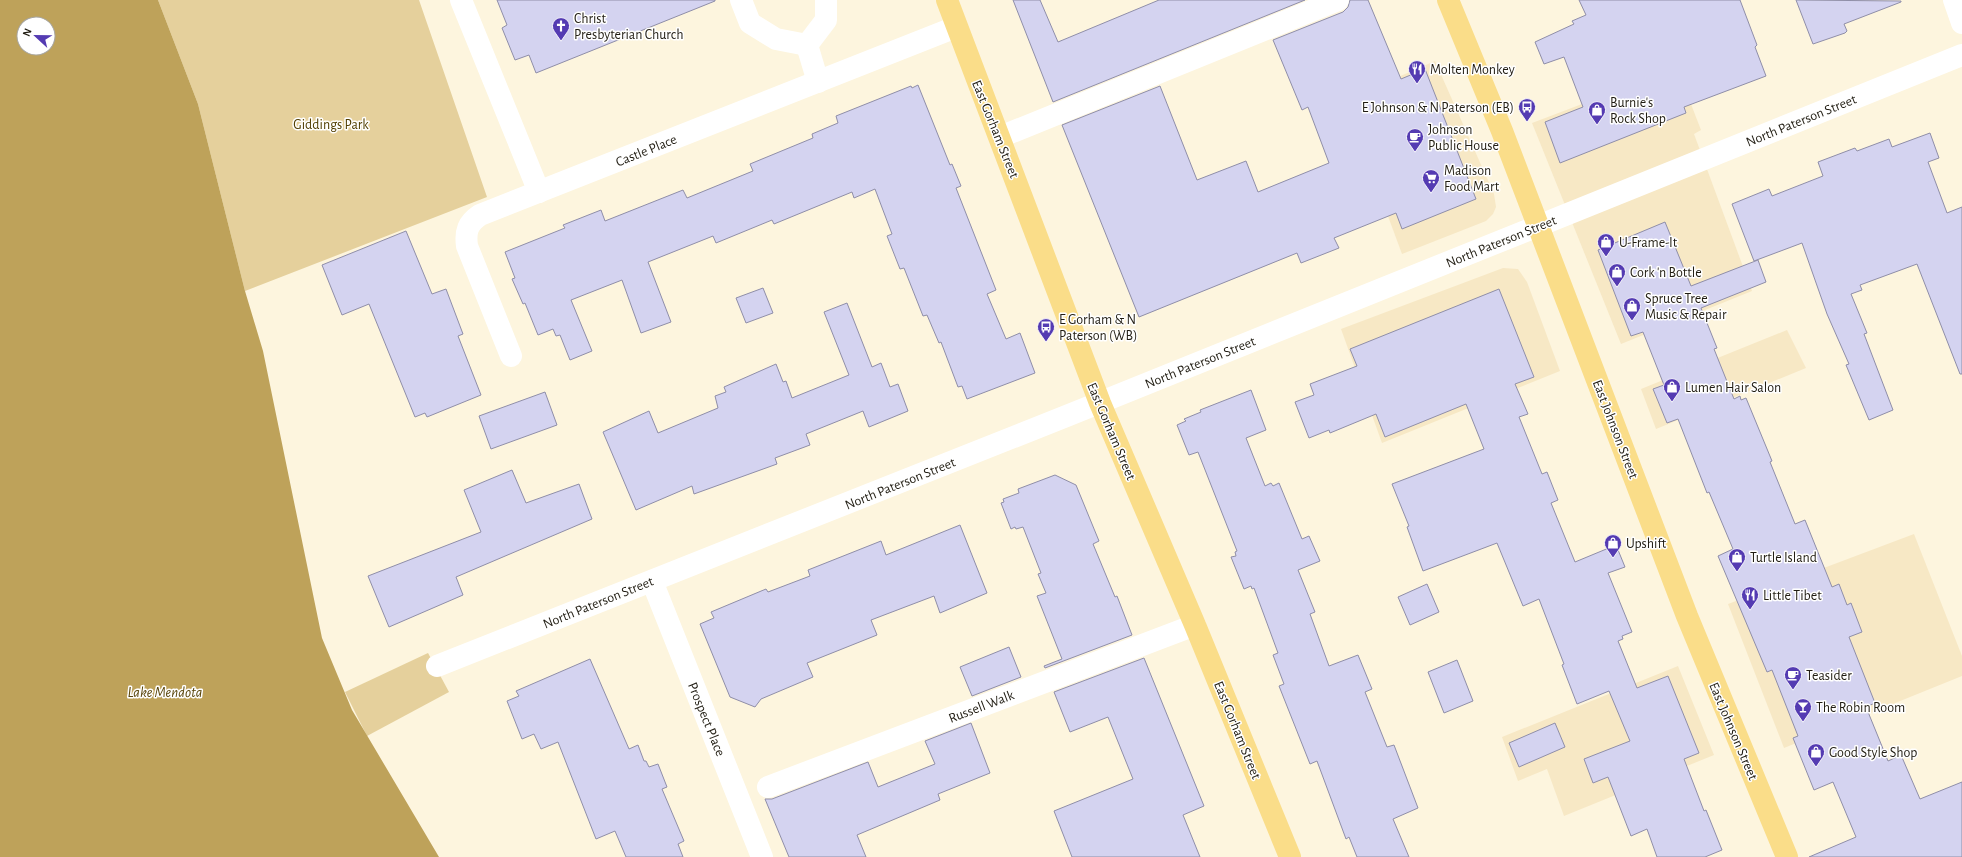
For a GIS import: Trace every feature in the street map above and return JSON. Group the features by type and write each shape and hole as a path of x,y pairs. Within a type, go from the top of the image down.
{"main road":[{"name":"East Gorham Street","path":"947,0 1100,403 1195,625 1290,857"},
{"name":"East Johnson Street","path":"1448,0 1502,131 1689,623 1787,857"}],"street":[{"path":"461,0 539,192"},
{"path":"741,0 750,24 776,40 807,45"},
{"path":"807,45 826,20 826,0"},
{"path":"1000,137 1338,0"},
{"path":"1954,0 1962,23"},
{"name":"Castle Place","path":"511,356 467,246 466,236 468,228 473,220 480,215 956,27"},
{"path":"807,45 818,82"},
{"name":"North Paterson Street","path":"437,666 1100,403 1962,55"},
{"name":"Prospect Place","path":"652,581 755,792 762,857"},
{"name":"Russell Walk","path":"755,792 1195,625"}],"shaded area":[{"path":"1435,61 1494,194 1496,207 1493,214 1486,221 1402,254 1345,100"},
{"path":"1677,68 1701,130 1694,134 1752,291 1621,344 1532,123"},
{"path":"1503,268 1518,269 1527,282 1560,371 1382,443 1341,329"},
{"path":"1787,330 1806,368 1656,429 1641,389"},
{"path":"1914,534 1962,656 1962,676 1784,748 1728,604"},
{"path":"1678,666 1714,755 1564,816 1547,769 1518,781 1502,737"}],"green space":[{"name":"Giddings Park","path":"158,0 419,0 487,197 245,291 198,104"},
{"path":"428,653 449,692 367,736 345,692"}],"water":[{"name":"Lake Mendota","path":"0,0 158,0 198,104 245,291 263,351 322,638 352,710 439,857 0,857"}],"building":[{"name":"Christ Presbyterian Church","path":"497,0 715,1 536,73 529,55 515,60 502,28 507,25"},
{"path":"1013,0 1040,0 1058,42 1159,0 1305,0 1053,102"},
{"path":"1350,0 1368,0 1401,79 1425,69 1476,199 1402,229 1396,213 1334,238 1339,248 1301,263 1297,253 1139,317 1062,125 1160,86 1197,180 1246,161 1258,192 1329,163 1308,107 1302,110 1273,40 1343,12 1348,7"},
{"path":"1579,0 1740,0 1757,45 1755,47 1766,76 1684,107 1686,113 1560,163 1545,122 1583,107 1564,57 1544,64 1535,42 1574,24 1572,21 1586,15"},
{"path":"1796,0 1901,2 1844,24 1847,31 1845,33 1813,44"},
{"path":"918,85 950,165 952,164 961,186 956,188 996,290 987,294 1006,339 1020,333 1035,373 967,399 962,386 958,387 941,342 939,343 927,315 923,316 904,268 900,269 887,236 892,234 875,189 854,198 852,192 774,224 772,220 716,243 713,236 648,262 671,322 641,333 622,280 571,300 592,351 570,360 560,335 556,336 553,329 538,335 525,303 523,304 512,279 515,278 505,252 565,228 563,225 601,210 605,221 683,190 687,198 753,171 750,164 813,138 812,134 838,123 836,116 911,86 912,88"},
{"path":"1930,133 1939,158 1928,162 1947,213 1962,207 1962,374 1960,374 1917,264 1860,285 1862,290 1851,294 1867,333 1864,334 1893,410 1869,420 1846,365 1849,364 1827,314 1802,243 1754,261 1732,204 1769,189 1772,196 1823,176 1818,162 1855,148 1857,151 1889,139 1892,147"},
{"path":"1665,222 1691,286 1758,260 1766,282 1701,308 1717,348 1714,349 1734,399 1740,396 1741,400 1746,398 1772,461 1770,462 1795,524 1805,520 1832,587 1839,584 1847,605 1851,603 1862,632 1849,637 1875,703 1866,707 1888,761 1901,755 1920,799 1962,782 1962,857 1809,857 1856,837 1833,782 1814,790 1793,738 1798,736 1772,670 1767,672 1718,556 1733,549 1709,492 1707,493 1678,419 1667,423 1653,389 1664,385 1643,332 1631,336 1598,250"},
{"path":"406,231 432,294 446,289 463,334 458,336 481,395 427,417 425,413 415,417 369,304 342,315 322,265"},
{"path":"763,288 773,313 746,323 736,298"},
{"path":"1499,289 1534,377 1515,384 1528,414 1519,417 1542,474 1547,472 1558,500 1551,503 1575,562 1616,545 1625,567 1608,573 1632,632 1622,636 1623,639 1618,641 1637,688 1668,676 1699,753 1684,759 1704,811 1706,810 1722,850 1705,857 1657,857 1647,829 1631,836 1608,777 1593,783 1584,759 1630,741 1609,691 1577,704 1562,665 1564,664 1539,599 1523,606 1497,543 1423,571 1407,527 1409,526 1392,484 1484,449 1466,404 1385,437 1376,414 1330,433 1329,430 1309,438 1295,402 1314,395 1310,384 1357,366 1350,349"},
{"path":"847,303 872,367 881,363 890,387 898,384 908,411 869,427 863,411 806,434 810,445 775,458 777,464 694,494 692,486 636,510 603,432 649,411 658,433 718,408 715,396 726,392 724,387 776,364 783,382 786,381 792,398 849,375 824,312"},
{"path":"1251,390 1266,430 1246,438 1265,486 1271,483 1273,486 1279,483 1302,539 1309,536 1320,561 1298,570 1315,612 1310,614 1329,666 1358,655 1372,689 1365,692 1387,747 1394,745 1418,808 1393,819 1409,857 1357,857 1349,837 1346,839 1317,761 1310,764 1279,686 1284,684 1273,655 1278,653 1254,588 1252,589 1251,586 1244,589 1231,557 1236,556 1235,552 1237,551 1198,452 1189,455 1177,425 1186,421 1184,419 1201,412 1200,410"},
{"path":"545,392 557,425 491,449 479,416"},
{"path":"512,470 526,503 579,484 592,519 456,577 463,595 389,627 368,576 481,532 464,490"},
{"path":"1055,475 1076,485 1099,541 1093,544 1115,597 1117,596 1132,635 1045,668 1044,666 1062,659 1037,596 1046,593 1038,574 1041,573 1023,527 1016,529 1015,527 1011,529 1001,503 1004,502 1003,499 1019,493 1018,489"},
{"path":"960,525 987,593 940,613 934,596 871,620 877,635 807,663 813,677 761,699 755,707 730,697 700,624 714,618 711,612 766,589 768,592 810,576 808,570 881,541 886,555"},
{"path":"1427,584 1439,612 1410,625 1398,597"},
{"path":"1009,647 1021,677 972,696 960,667"},
{"path":"1144,658 1204,806 1183,815 1200,857 1072,857 1054,811 1133,779 1108,717 1070,732 1054,692"},
{"path":"590,659 629,749 638,745 644,761 646,761 649,767 658,764 667,787 662,789 684,841 678,844 683,857 626,857 615,831 596,839 558,742 541,749 534,734 522,739 507,701 519,696 516,691"},
{"path":"1457,660 1473,701 1444,713 1428,672"},
{"path":"971,723 990,773 938,794 940,800 857,835 866,857 789,857 765,799 772,799 868,762 878,787 935,764 925,741"},
{"path":"1555,723 1565,747 1519,767 1509,743"}],"place":[{"name":"Christ Presbyterian Church","path":"561,41"},
{"name":"Molten Monkey","path":"1417,84"},
{"name":"E Johnson & N Paterson (EB)","path":"1527,122"},
{"name":"Burnie's Rock Shop","path":"1597,125"},
{"name":"Johnson Public House","path":"1415,152"},
{"name":"Madison Food Mart","path":"1431,193"},
{"name":"U-Frame-It","path":"1606,257"},
{"name":"Cork 'n Bottle","path":"1617,287"},
{"name":"Spruce Tree Music & Repair","path":"1632,321"},
{"name":"E Gorham & N Paterson (WB)","path":"1046,342"},
{"name":"Lumen Hair Salon","path":"1672,402"},
{"name":"Upshift","path":"1613,558"},
{"name":"Turtle Island","path":"1737,572"},
{"name":"Little Tibet","path":"1750,610"},
{"name":"Teasider","path":"1793,690"},
{"name":"The Robin Room","path":"1803,722"},
{"name":"Good Style Shop","path":"1816,767"}]}
